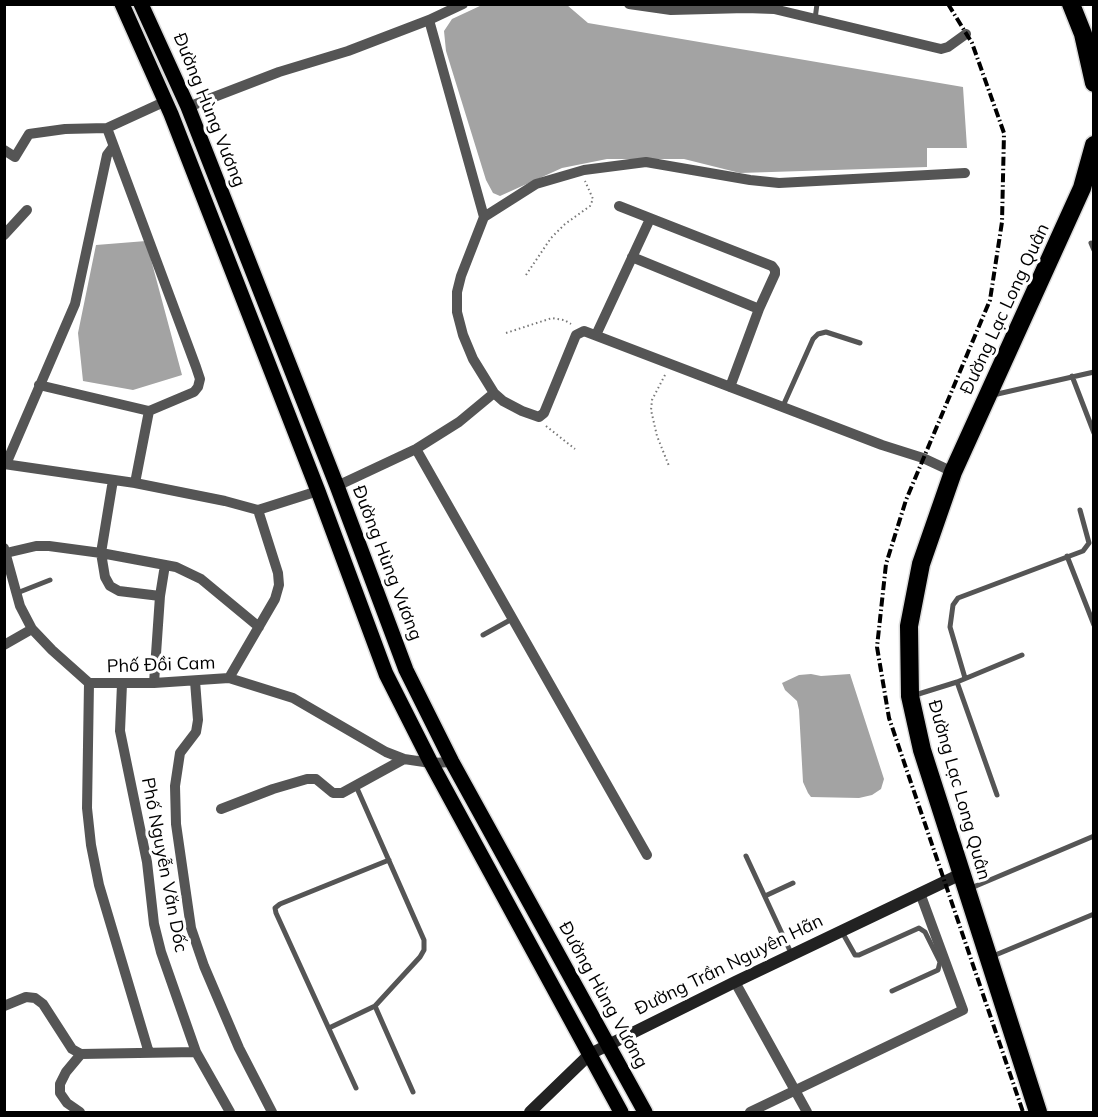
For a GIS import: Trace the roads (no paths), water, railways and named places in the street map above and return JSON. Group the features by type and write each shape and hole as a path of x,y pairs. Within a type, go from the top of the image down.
{"highway":[{"path":"1071,4 1083,34 1094,83"},
{"name":"Đường Lạc Long Quân","path":"1038,1113 922,750 910,696 909,626 921,564 953,472 1082,188 1094,144"}],"main road":[{"name":"Đường Hùng Vương","path":"122,4 165,101 244,301 386,674 431,763 621,1113"},
{"name":"Đường Hùng Vương","path":"141,4 188,107 337,486 406,670 452,762 645,1113"},
{"path":"244,301 261,294"}],"street":[{"path":"188,107 279,72 348,51 429,20 462,4"},
{"path":"628,4 661,10 702,7 760,8 935,48 948,47 966,34"},
{"path":"429,20 484,217"},
{"path":"4,150 15,157 29,134 65,129 107,128 165,101"},
{"path":"39,386 149,411 194,392 198,387 200,379 107,128"},
{"path":"113,147 107,155 75,304 5,464 135,483 258,510 318,491"},
{"path":"953,472 923,458 882,445 584,331 579,333 544,413 538,417 522,411 494,393 473,359 463,335 457,312 457,292 484,217 536,184 578,171 653,162 750,180 779,183 965,173"},
{"path":"619,206 772,267 775,274 759,309 730,387"},
{"path":"4,235 27,210"},
{"path":"596,335 650,219"},
{"path":"632,257 759,309"},
{"path":"337,486 416,449 459,422 494,393"},
{"path":"135,483 149,411"},
{"path":"416,449 647,855"},
{"path":"113,480 100,553 105,577 110,586 119,591 160,596"},
{"path":"229,678 275,599 279,585 278,573 258,510"},
{"path":"5,551 36,546 100,553 176,567 201,579 259,627"},
{"name":"Phố Đồi Cam","path":"5,551 8,580 17,593 20,606 32,629 89,683 154,683 229,678 293,698 386,752 404,759 431,763 452,762"},
{"path":"154,683 160,596 165,565"},
{"path":"4,645 32,629"},
{"path":"195,681 198,720 196,732 180,753 175,786 176,825 191,928 204,966 239,1048 272,1113"},
{"path":"89,683 87,808 91,845 99,885 149,1053"},
{"name":"Phố Nguyễn Văn Dốc","path":"122,684 120,731 147,862 154,924 161,952 196,1052 230,1113"},
{"path":"221,809 307,779 316,780 333,793 342,793 404,759"},
{"name":"Đường Trần Nguyên Hãn","path":"530,1113 590,1054 920,893 964,882"},
{"path":"750,1113 963,1010 920,893"},
{"path":"735,982 807,1113"},
{"path":"4,1006 26,997 35,998 43,1004 72,1049 81,1054 196,1052"},
{"path":"80,1113 67,1103 60,1093 60,1084 66,1072 81,1054"}],"lane":[{"path":"815,19 817,4"},
{"path":"1091,243 1094,250"},
{"path":"783,406 813,339 818,334 826,332 860,344"},
{"path":"987,397 1094,372"},
{"path":"1072,376 1094,433"},
{"path":"965,678 950,627 953,605 958,598 1083,550 1089,543 1080,510"},
{"path":"1068,556 1094,625"},
{"path":"17,593 50,580"},
{"path":"483,635 512,619"},
{"path":"910,696 957,682 1022,655"},
{"path":"957,682 997,795"},
{"path":"328,1028 375,1006 424,950 424,940 356,786"},
{"path":"964,882 1094,836"},
{"path":"746,856 792,954"},
{"path":"356,1088 275,908 279,904 388,860"},
{"path":"765,896 793,883"},
{"path":"989,958 1094,914"},
{"path":"842,930 855,955 860,955 919,928 925,932 940,962 938,970 892,991"},
{"path":"375,1006 413,1092"}],"railway":[{"path":"948,4 972,43 1004,133 1002,222 990,300 906,500 886,564 877,647 889,718 1023,1112"}]}
